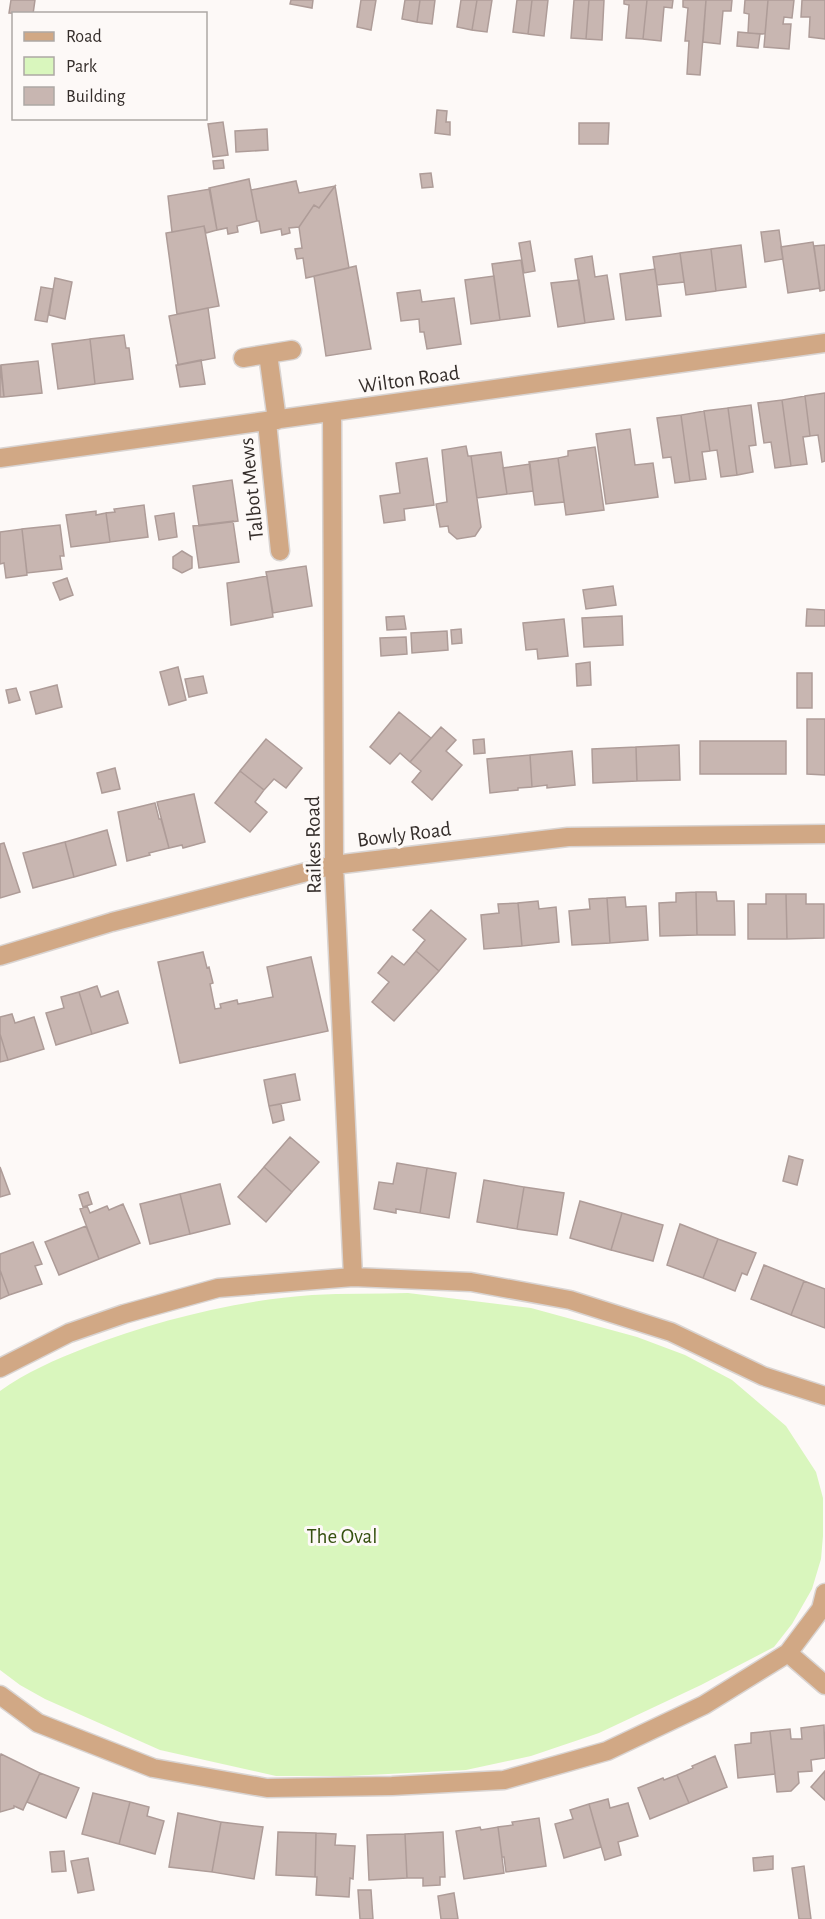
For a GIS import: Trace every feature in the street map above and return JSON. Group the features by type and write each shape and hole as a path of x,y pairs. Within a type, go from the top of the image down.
{"street":[{"name":"Wilton Road","path":"0,458 825,343"},
{"path":"243,358 292,350"},
{"name":"Talbot Mews","path":"268,354 280,551"},
{"name":"Raikes Road","path":"332,413 334,865 353,1277"},
{"name":"Bowly Road","path":"0,956 112,922 334,865 568,837 825,834"},
{"path":"0,1368 69,1334 124,1314 218,1288 353,1277 471,1282 570,1300 671,1332 763,1376 825,1396"},
{"path":"0,1695 38,1723 153,1768 267,1788 392,1786 504,1780 607,1751 704,1705 788,1653 821,1609 825,1593"},
{"path":"788,1653 825,1685"}],"green space":[{"name":"The Oval","path":"408,1293 531,1308 637,1337 685,1355 732,1380 786,1426 816,1472 823,1498 823,1536 821,1559 812,1589 792,1624 774,1647 701,1685 599,1733 531,1756 466,1770 349,1776 276,1776 160,1750 45,1699 0,1670 0,1391 30,1372 85,1348 139,1329 197,1313 255,1302 324,1294"}],"building":[{"path":"11,0 35,0 33,12 9,13"},
{"path":"291,0 313,0 312,8 290,4"},
{"path":"361,0 376,0 371,30 357,27"},
{"path":"405,0 420,0 417,22 402,19"},
{"path":"420,0 435,0 432,24 417,22"},
{"path":"461,0 477,0 472,30 457,27"},
{"path":"477,0 492,0 487,32 472,30"},
{"path":"517,0 532,0 528,34 513,32"},
{"path":"532,0 548,0 544,36 528,34"},
{"path":"574,0 589,0 586,39 571,38"},
{"path":"589,0 604,0 602,40 586,39"},
{"path":"624,0 647,0 643,39 626,38 629,5 624,4"},
{"path":"647,0 673,0 672,8 664,7 661,41 643,39"},
{"path":"683,0 706,0 700,75 687,74 689,41 685,41 688,8 683,7"},
{"path":"706,0 732,0 731,11 723,11 720,44 703,42"},
{"path":"745,0 768,0 765,34 748,33 749,14 744,13"},
{"path":"768,0 794,0 792,18 784,17 783,24 791,24 789,49 764,47"},
{"path":"802,0 825,0 825,39 809,37 810,17 801,17"},
{"path":"738,32 760,34 758,48 737,46"},
{"path":"437,110 447,111 446,122 450,122 450,135 435,133"},
{"path":"223,122 228,155 213,157 208,124"},
{"path":"579,123 609,123 608,144 579,144"},
{"path":"267,129 268,150 236,152 235,131"},
{"path":"223,160 224,168 214,169 213,161"},
{"path":"431,173 433,187 422,188 420,174"},
{"path":"249,179 257,221 237,226 238,232 228,234 227,228 217,230 209,188"},
{"path":"296,181 299,193 335,186 319,208 314,205 299,227 289,228 290,233 282,235 281,229 261,233 251,190"},
{"path":"335,186 349,268 306,278 303,258 297,259 295,249 302,248 299,227 314,205 319,208"},
{"path":"210,189 217,230 206,233 204,226 172,232 168,196"},
{"path":"204,226 219,306 177,314 166,233"},
{"path":"779,230 783,259 765,262 761,232"},
{"path":"530,241 535,271 524,273 519,243"},
{"path":"813,242 820,288 788,293 781,247"},
{"path":"741,245 746,287 716,291 711,249"},
{"path":"825,245 825,290 820,291 814,246"},
{"path":"711,249 716,291 686,295 680,253"},
{"path":"680,253 684,282 657,285 653,257"},
{"path":"592,256 595,277 607,275 614,319 585,323 575,259"},
{"path":"521,260 530,316 500,320 492,264"},
{"path":"356,266 371,349 326,356 314,276"},
{"path":"655,269 661,316 626,320 620,274"},
{"path":"494,276 500,320 471,324 465,280"},
{"path":"55,278 72,282 65,319 49,315"},
{"path":"579,280 585,323 558,327 551,283"},
{"path":"41,287 53,289 47,322 35,320"},
{"path":"420,290 422,302 454,298 461,344 427,349 424,332 420,332 419,319 401,321 397,293"},
{"path":"208,308 215,358 178,365 169,316"},
{"path":"124,335 126,348 129,348 133,379 95,384 90,339"},
{"path":"90,339 95,384 58,389 52,344"},
{"path":"201,360 205,384 180,387 176,365"},
{"path":"38,361 42,393 4,397 1,365"},
{"path":"0,365 4,397 0,397"},
{"path":"825,393 825,461 822,462 818,435 810,436 805,396"},
{"path":"805,396 810,436 803,437 807,464 791,466 782,400"},
{"path":"782,400 791,466 775,468 771,442 764,443 758,403"},
{"path":"751,405 756,445 749,446 753,472 737,475 728,408"},
{"path":"728,408 737,475 721,477 717,450 710,451 704,411"},
{"path":"704,411 710,451 702,452 706,479 690,481 681,415"},
{"path":"681,415 690,481 675,483 671,457 663,458 657,418"},
{"path":"630,429 635,465 653,463 658,497 606,504 596,434"},
{"path":"466,446 468,456 471,456 481,527 475,536 457,539 449,532 448,526 440,527 436,504 447,502 442,450"},
{"path":"595,447 604,510 566,515 558,458 568,456 568,451"},
{"path":"501,452 507,494 477,498 471,456"},
{"path":"427,458 434,505 404,509 405,520 384,523 380,496 400,493 396,463"},
{"path":"558,458 564,502 535,505 529,462"},
{"path":"530,464 533,491 507,494 503,468"},
{"path":"232,480 238,521 199,526 193,486"},
{"path":"144,505 148,537 110,542 106,513 115,512 114,509"},
{"path":"96,511 96,515 106,513 110,542 71,547 66,515"},
{"path":"174,513 177,537 159,540 155,516"},
{"path":"233,521 239,562 199,568 193,526"},
{"path":"60,525 64,556 60,556 62,569 27,573 22,529"},
{"path":"22,529 27,575 6,578 4,563 0,564 0,532"},
{"path":"182,551 192,557 192,568 182,573 173,568 173,557"},
{"path":"306,566 312,606 273,613 266,572"},
{"path":"267,576 273,617 231,625 227,583"},
{"path":"67,578 73,595 60,600 53,583"},
{"path":"613,586 616,605 586,609 583,590"},
{"path":"807,609 825,610 825,626 806,626"},
{"path":"404,616 406,629 387,630 386,617"},
{"path":"622,616 623,645 584,647 582,618"},
{"path":"564,619 568,656 538,659 537,649 526,650 523,623"},
{"path":"461,629 462,643 452,644 451,630"},
{"path":"447,631 448,650 412,653 411,633"},
{"path":"406,637 407,654 381,656 380,638"},
{"path":"590,662 591,685 577,686 576,664"},
{"path":"178,667 186,700 169,705 160,672"},
{"path":"797,673 812,673 812,708 797,708"},
{"path":"203,676 207,693 189,697 185,679"},
{"path":"57,685 62,707 36,714 30,692"},
{"path":"16,688 20,700 9,703 6,690"},
{"path":"399,712 431,738 410,762 400,753 390,764 370,747"},
{"path":"807,719 825,719 825,775 807,774"},
{"path":"441,727 456,740 446,751 462,765 432,800 412,782 421,771 410,762"},
{"path":"266,739 302,768 286,788 274,779 264,790 240,771"},
{"path":"484,739 485,753 474,754 473,740"},
{"path":"700,741 786,741 786,774 700,774"},
{"path":"679,745 680,780 637,781 636,747"},
{"path":"636,747 637,781 593,783 592,749"},
{"path":"572,751 575,785 532,787 530,755"},
{"path":"530,755 532,787 490,793 487,759"},
{"path":"115,768 120,789 102,793 97,773"},
{"path":"240,771 264,790 255,802 267,812 250,832 215,803"},
{"path":"194,794 205,842 183,848 182,845 169,848 157,802"},
{"path":"155,803 169,848 127,861 118,812"},
{"path":"107,830 116,865 74,877 65,842"},
{"path":"65,842 74,877 33,888 23,853"},
{"path":"4,843 20,892 0,898 0,844"},
{"path":"696,892 697,935 660,936 659,903 676,902 676,893"},
{"path":"696,892 716,892 717,901 734,901 735,935 697,935"},
{"path":"766,894 786,894 787,939 748,939 748,904 766,904"},
{"path":"786,894 806,894 806,904 824,904 824,938 787,939"},
{"path":"625,897 626,907 646,906 648,940 610,943 607,898"},
{"path":"607,898 610,943 572,945 569,911 590,909 589,899"},
{"path":"538,901 539,909 556,907 559,942 522,946 518,903"},
{"path":"518,903 522,946 484,949 481,915 499,913 498,904"},
{"path":"431,910 466,939 439,971 416,951 425,940 413,930"},
{"path":"416,951 439,971 394,1021 372,1002 389,982 378,973 392,956 404,965"},
{"path":"203,952 213,983 210,984 215,1009 221,1008 220,1004 237,1000 238,1004 273,997 267,967 311,957 328,1031 180,1063 158,962"},
{"path":"97,986 101,997 118,991 128,1023 92,1034 79,992"},
{"path":"79,992 92,1034 56,1045 46,1013 64,1008 61,997"},
{"path":"12,1014 15,1023 34,1017 44,1049 8,1060 0,1034 0,1017"},
{"path":"0,1034 8,1060 0,1062"},
{"path":"295,1074 300,1100 269,1106 264,1080"},
{"path":"281,1104 284,1120 273,1123 269,1106"},
{"path":"290,1137 319,1162 292,1192 264,1167"},
{"path":"789,1156 803,1160 797,1185 783,1181"},
{"path":"397,1163 427,1168 420,1213 396,1209 396,1213 374,1209 379,1182 393,1184"},
{"path":"0,1167 10,1194 0,1197"},
{"path":"264,1167 292,1192 266,1222 238,1197"},
{"path":"427,1168 456,1173 449,1218 420,1213"},
{"path":"484,1180 524,1187 517,1229 477,1222"},
{"path":"220,1184 230,1224 190,1234 180,1194"},
{"path":"524,1187 564,1193 557,1235 517,1229"},
{"path":"88,1192 92,1204 83,1207 79,1195"},
{"path":"180,1194 190,1234 150,1244 140,1204"},
{"path":"580,1201 622,1213 611,1250 570,1238"},
{"path":"123,1204 140,1243 99,1259 80,1209 87,1206 90,1213 107,1206 109,1210"},
{"path":"622,1213 663,1225 653,1261 611,1250"},
{"path":"680,1224 718,1239 703,1278 667,1265"},
{"path":"86,1226 99,1259 59,1275 45,1242"},
{"path":"718,1239 756,1253 747,1275 742,1273 735,1291 703,1278"},
{"path":"33,1242 42,1264 35,1266 42,1284 9,1295 0,1270 0,1254"},
{"path":"764,1265 804,1281 791,1315 751,1299"},
{"path":"0,1270 9,1295 0,1299"},
{"path":"804,1281 825,1289 825,1328 791,1315"},
{"path":"824,1725 825,1758 811,1760 812,1771 798,1772 799,1783 791,1791 777,1792 770,1731 790,1729 791,1739 802,1739 801,1728"},
{"path":"770,1731 775,1774 738,1778 735,1745 751,1743 751,1733"},
{"path":"1,1754 40,1773 23,1810 14,1806 14,1808 0,1812"},
{"path":"715,1756 727,1787 689,1803 677,1775"},
{"path":"825,1771 825,1800 811,1787"},
{"path":"40,1773 79,1788 66,1818 27,1802"},
{"path":"677,1775 689,1803 650,1819 638,1788"},
{"path":"93,1793 130,1802 119,1844 82,1834"},
{"path":"608,1799 610,1808 628,1803 638,1836 618,1842 621,1855 605,1860 589,1804"},
{"path":"130,1802 149,1807 147,1816 164,1821 155,1854 119,1844"},
{"path":"589,1804 601,1847 564,1858 555,1824 573,1819 570,1810"},
{"path":"178,1813 221,1822 212,1872 169,1867"},
{"path":"539,1818 546,1866 506,1872 498,1827 513,1825 512,1822"},
{"path":"221,1822 263,1827 254,1879 212,1872"},
{"path":"480,1827 481,1830 498,1827 504,1873 464,1879 456,1831"},
{"path":"278,1832 316,1833 315,1877 276,1875"},
{"path":"443,1832 445,1877 440,1877 440,1885 423,1886 423,1878 407,1878 405,1834"},
{"path":"316,1833 336,1834 335,1845 355,1846 353,1879 350,1878 349,1897 316,1895"},
{"path":"405,1834 407,1878 369,1880 367,1835"},
{"path":"64,1851 66,1871 52,1872 50,1852"},
{"path":"773,1856 773,1869 754,1871 753,1858"},
{"path":"88,1858 94,1890 78,1893 71,1861"},
{"path":"804,1866 811,1919 799,1919 792,1868"},
{"path":"358,1890 371,1890 373,1919 360,1919"},
{"path":"454,1893 458,1919 441,1919 438,1896"}]}
